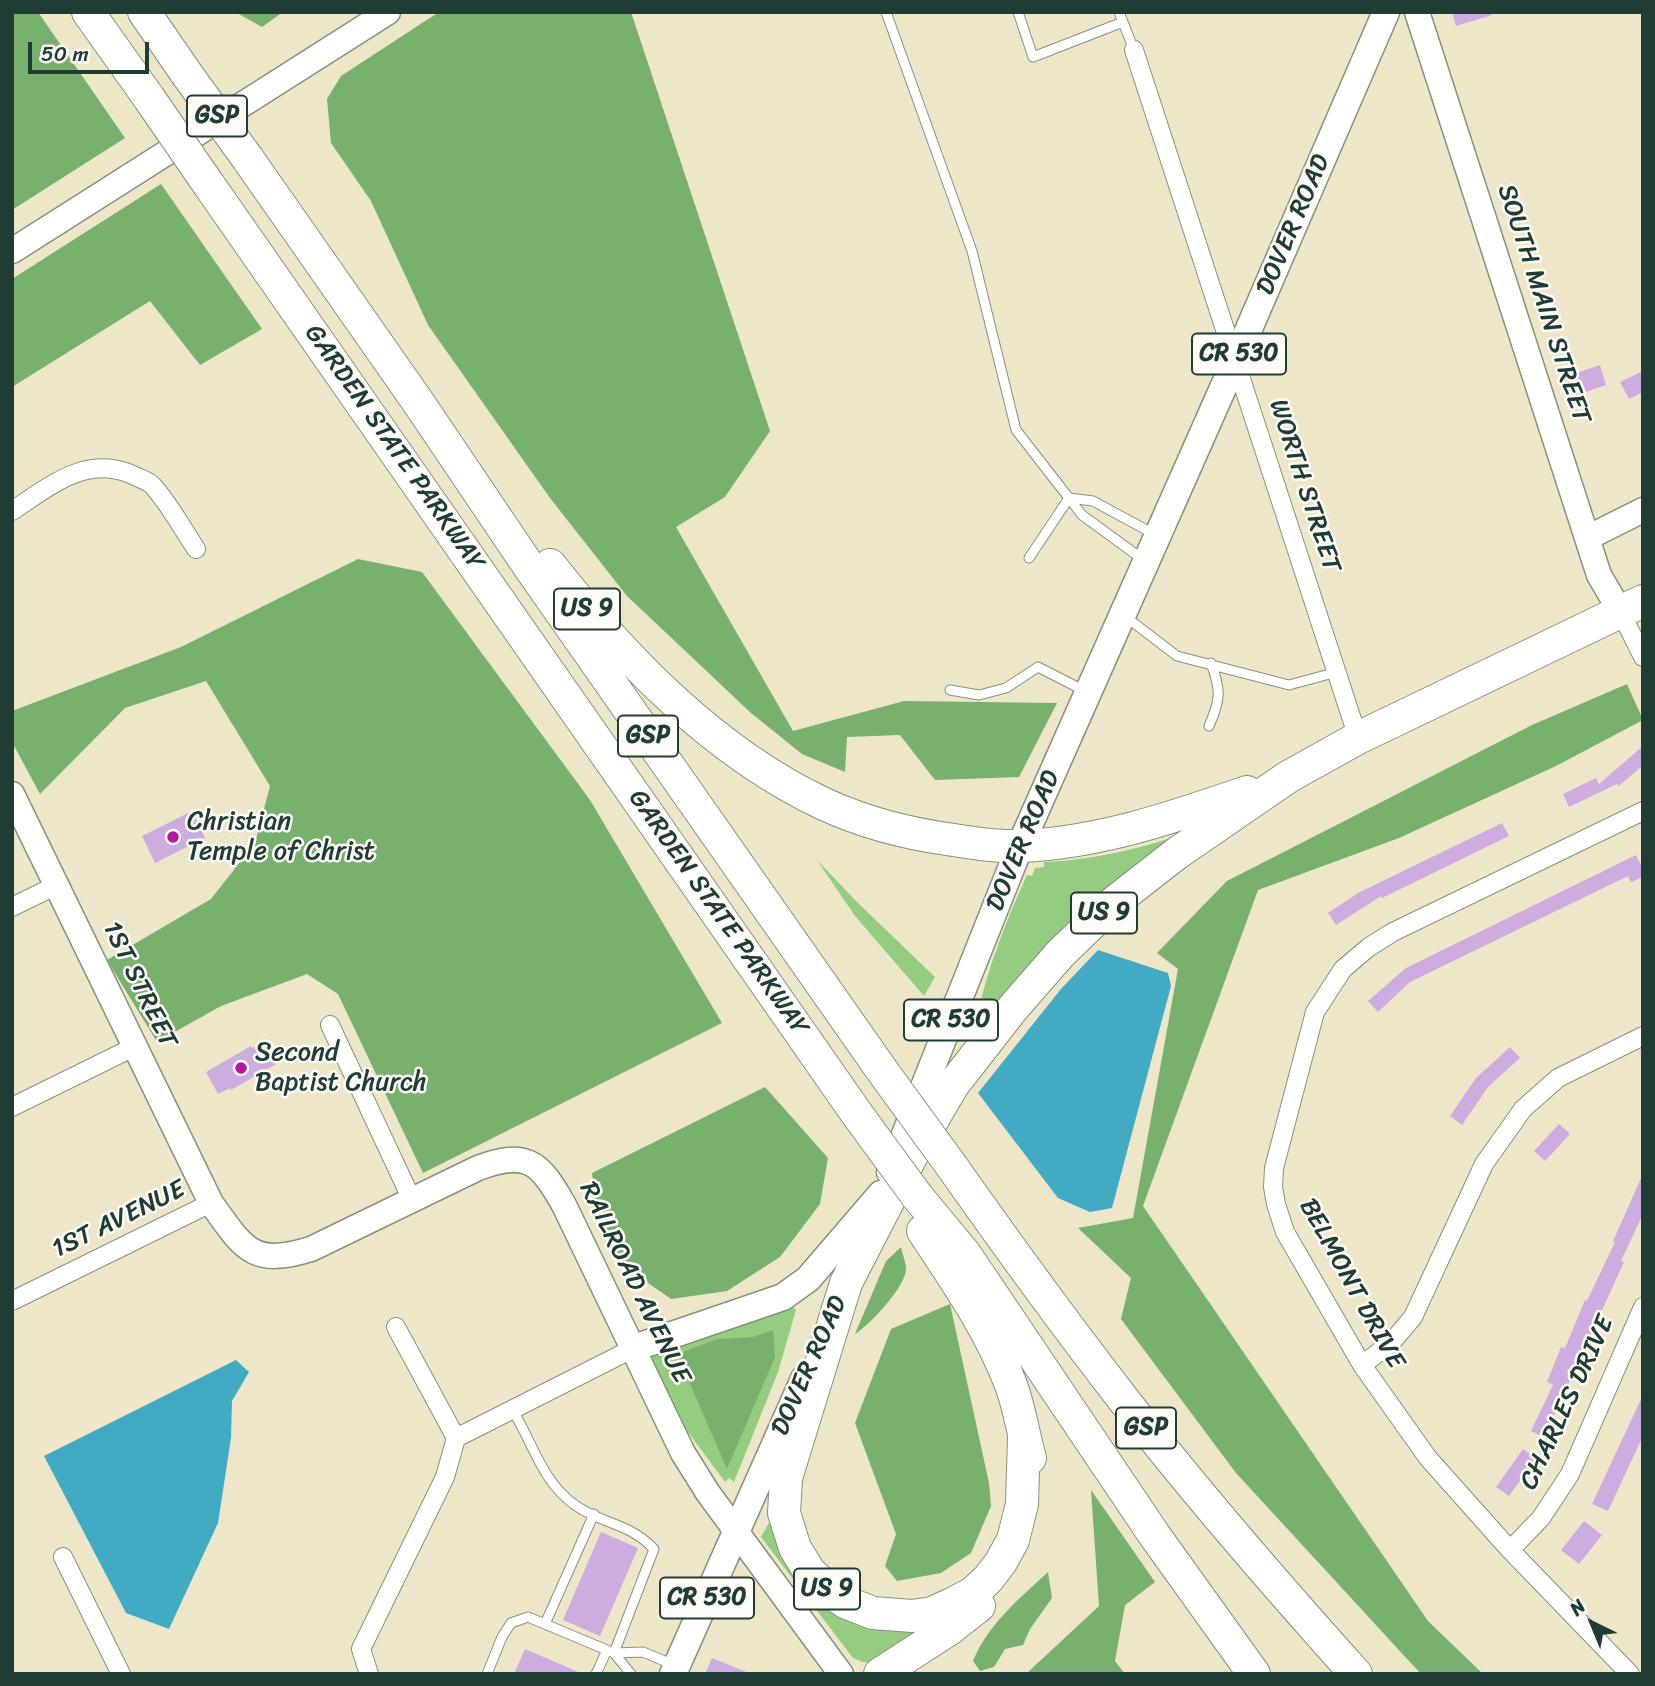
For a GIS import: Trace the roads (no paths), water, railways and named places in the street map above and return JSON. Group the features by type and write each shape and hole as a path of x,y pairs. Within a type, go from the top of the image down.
{"highway":[{"name":"GARDEN STATE PARKWAY","path":"88,12 857,1114 917,1196 965,1254 1155,1535 1254,1674"},
{"name":"GARDEN STATE PARKWAY","path":"144,12 881,1069 1022,1265 1170,1458 1356,1674"},
{"name":"US 9","path":"418,402 457,435 541,553 616,641 655,681 732,748 796,790 826,805 856,817 924,835 1020,846 1080,839 1166,820 1288,777"},
{"name":"US 9","path":"917,1196 922,1230 976,1312 995,1348 1018,1406 1024,1438 1022,1504 1013,1540 988,1579 944,1608 921,1615 901,1616 873,1612 845,1602 816,1579 800,1557 789,1531 784,1504 788,1469 846,1283 912,1155 953,1085 1060,954 1112,904 1176,854 1288,777 1358,738 1631,606"},
{"path":"880,1674 970,1614 1000,1587 1016,1566 1029,1541 1035,1505 1034,1477 1024,1438"}],"main road":[{"name":"DOVER ROAD","path":"674,1670 846,1283 1020,846 1236,361 1386,12"},
{"path":"634,1348 783,1297 808,1279 881,1194"}],"street":[{"path":"12,251 388,12"},
{"name":"SOUTH MAIN STREET","path":"1418,12 1599,575 1631,606"},
{"name":"WORTH STREET","path":"1134,50 1358,738"},
{"path":"12,510 62,479 95,467 126,471 151,484 195,549"},
{"path":"1587,538 1643,510"},
{"path":"1631,606 1643,657"},
{"name":"1ST STREET","path":"12,794 211,1203"},
{"name":"BELMONT DRIVE","path":"1630,1674 1510,1550 1428,1458 1362,1364 1285,1232 1273,1187 1274,1168 1315,1012 1343,969 1369,947 1393,932 1643,811"},
{"path":"12,906 57,885"},
{"path":"330,1025 412,1200"},
{"path":"1362,1364 1391,1343 1413,1317 1484,1164 1523,1109 1558,1078 1643,1036"},
{"path":"12,1107 135,1046"},
{"name":"RAILROAD AVENUE","path":"211,1203 232,1233 249,1251 272,1257 286,1256 311,1249 478,1168 502,1160 520,1159 534,1165 551,1182 564,1205 683,1453 708,1493 841,1674"},
{"name":"1ST AVENUE","path":"12,1301 211,1203"},
{"name":"CHARLES DRIVE","path":"1510,1550 1541,1518 1570,1474 1643,1307"},
{"path":"369,1674 360,1649 445,1477 456,1438 396,1327"},
{"path":"456,1438 634,1348"},
{"path":"63,1557 121,1674"}],"lane":[{"path":"886,12 972,251 1016,430 1082,515 1147,562"},
{"path":"1018,12 1033,57 1123,22"},
{"path":"1119,12 1134,50"},
{"path":"1069,498 1093,501 1159,536"},
{"path":"1029,558 1069,498"},
{"path":"1124,615 1177,656 1289,685 1336,672"},
{"path":"1209,726 1218,706 1220,688 1211,663"},
{"path":"950,690 978,695 1006,688 1038,667 1088,693"},
{"path":"513,1411 545,1475 575,1505 641,1535 654,1549 610,1652 596,1674"},
{"path":"545,1624 594,1514"},
{"path":"487,1674 502,1637 511,1623 528,1617 610,1652 631,1674"},
{"path":"610,1652 643,1652 674,1670"}],"water":[{"path":"1098,950 1168,973 1171,986 1112,1208 1090,1212 1058,1198 978,1093 1061,989"},
{"path":"236,1360 249,1372 232,1401 231,1438 218,1523 169,1629 126,1613 44,1456"}],"place":[{"name":"Christian Temple of Christ","path":"173,837"},
{"name":"Second Baptist Church","path":"241,1068"}]}
